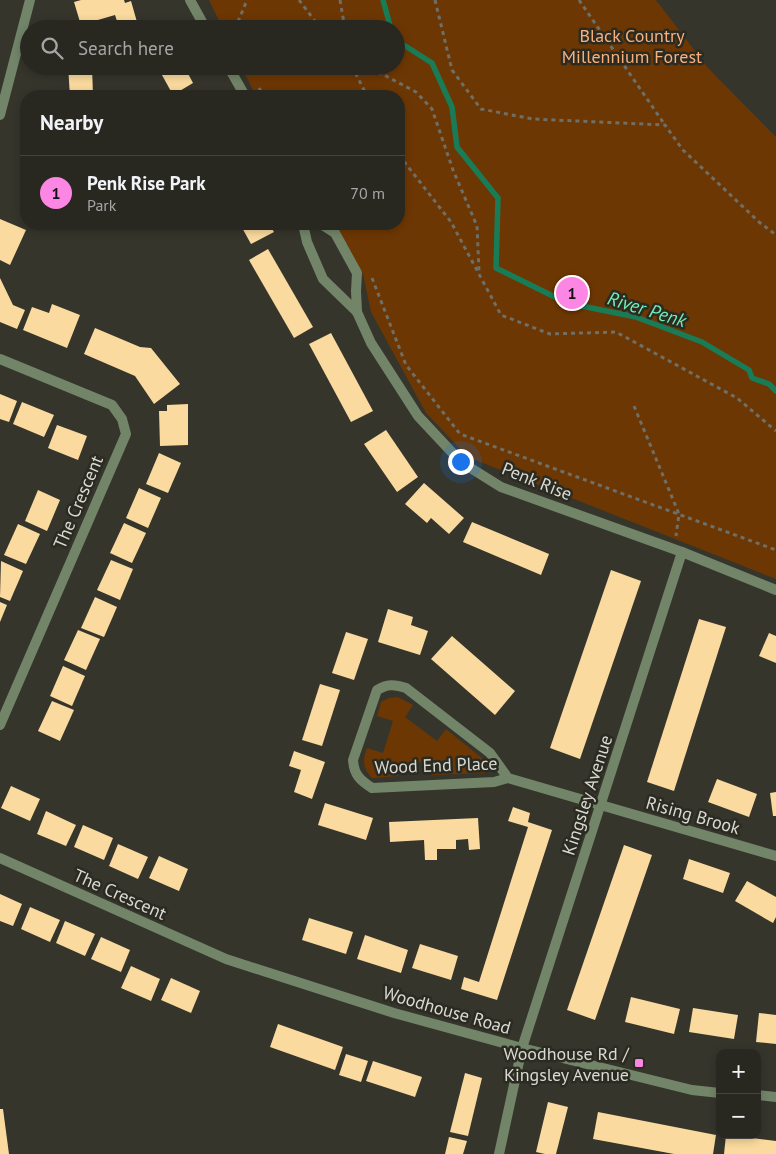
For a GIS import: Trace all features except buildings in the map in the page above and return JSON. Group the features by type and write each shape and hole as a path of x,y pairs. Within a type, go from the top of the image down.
{"street":[{"path":"25,20 30,0"},
{"path":"190,0 201,20"},
{"path":"0,115 20,38"},
{"path":"233,75 242,90"},
{"name":"Penk Rise","path":"304,230 307,242 323,279 357,312 371,343 418,416 461,462 501,487 678,551 776,590"},
{"name":"Penk Rise","path":"329,230 335,234 357,274 357,312"},
{"name":"The Crescent","path":"0,359 112,405 122,419 126,434 0,725"},
{"name":"Kingsley Avenue","path":"499,1154 522,1048 601,805 678,551"},
{"name":"Wood End Place","path":"508,778 490,752 406,688 396,685 385,685 377,690 353,760 354,771 359,779 372,788 494,782 508,778 601,805"},
{"name":"Rising Brook","path":"601,805 776,856"},
{"name":"The Crescent","path":"0,858 226,959"},
{"name":"Woodhouse Road","path":"226,959 394,1012 522,1048 692,1090 716,1092"},
{"path":"761,1096 776,1097"}],"path":[{"path":"239,20 247,0"},
{"path":"299,0 313,20"},
{"path":"340,0 343,20"},
{"path":"434,0 452,70 480,109 533,119 665,124"},
{"path":"579,0 683,150 759,222 776,234"},
{"path":"356,75 364,90"},
{"path":"384,75 416,92 432,109 453,170 477,226 479,274"},
{"path":"405,163 452,222 501,315 550,334 616,332 737,398 776,431"},
{"path":"371,276 406,365 460,434 776,550"},
{"path":"634,406 679,514 678,551"}],"green space":[{"name":"Black Country Millennium Forest","path":"209,0 656,0 708,68 776,137 776,579 468,457 426,413 371,312 363,274 338,230 405,230 405,90 253,90 246,75 405,75 405,20 219,20"},
{"path":"398,697 413,705 405,717 437,741 446,729 489,764 489,771 484,773 432,775 432,762 398,763 398,776 372,778 364,764 367,748 383,753 393,721 377,716 381,702 389,698"}],"waterway":[{"name":"River Penk","path":"383,0 389,20"},
{"name":"River Penk","path":"405,46 432,63 452,107 457,147 498,198 496,268 567,303 636,317 702,342 749,370 752,378 769,384 776,391"}],"place":[{"name":"Penk Rise Park","path":"572,293"},
{"name":"Woodhouse Rd / Kingsley Avenue","path":"639,1063"}]}
